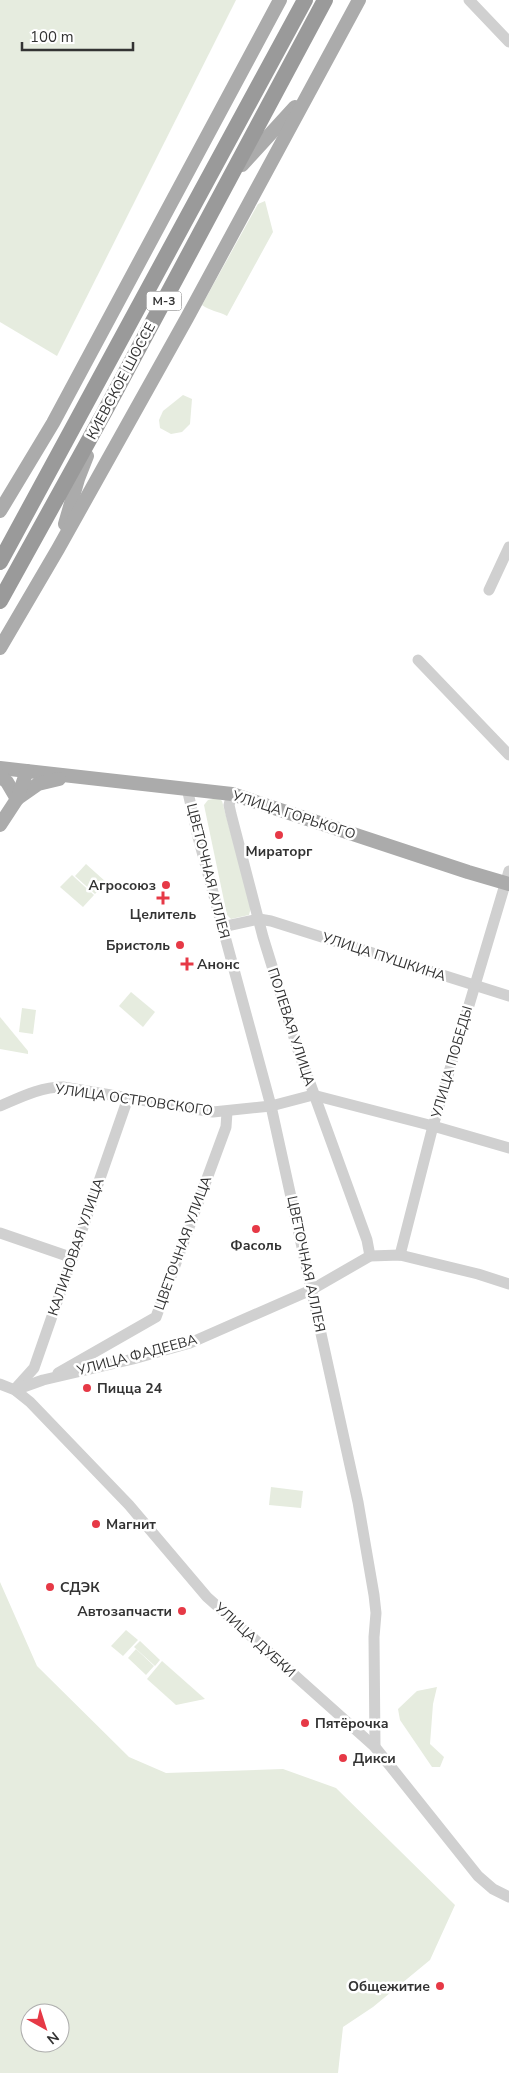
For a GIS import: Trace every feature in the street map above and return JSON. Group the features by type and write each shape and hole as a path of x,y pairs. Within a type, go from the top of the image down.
{"highway":[{"name":"КИЕВСКОЕ ШОССЕ","path":"0,562 305,0"},
{"name":"КИЕВСКОЕ ШОССЕ","path":"0,601 105,411 325,0"}],"main road":[{"path":"0,511 53,423 280,0"},
{"path":"0,648 58,548 359,0"},
{"path":"223,192 251,154 296,106 321,70"},
{"path":"58,548 82,468 105,411"},
{"path":"0,768 72,777"},
{"path":"0,826 16,799 27,771"},
{"path":"0,776 7,782 16,799"},
{"path":"16,799 43,782 72,777"},
{"name":"УЛИЦА ГОРЬКОГО","path":"72,777 232,794 468,872 508,879"}],"street":[{"path":"470,0 509,42"},
{"path":"489,590 509,547"},
{"path":"418,660 509,755"},
{"name":"ЦВЕТОЧНАЯ АЛЛЕЯ","path":"187,788 198,837 271,1106 354,1483 374,1595 375,1748"},
{"name":"ПОЛЕВАЯ УЛИЦА","path":"232,794 231,814 263,937 313,1095 366,1240 370,1256"},
{"name":"УЛИЦА ПОБЕДЫ","path":"400,1255 433,1126 474,985 508,879"},
{"path":"222,927 259,919"},
{"name":"УЛИЦА ПУШКИНА","path":"259,919 271,921 509,996"},
{"name":"УЛИЦА ОСТРОВСКОГО","path":"0,1106 51,1087 63,1087 194,1110 227,1112 271,1106 313,1095"},
{"path":"313,1095 509,1148"},
{"name":"КАЛИНОВАЯ УЛИЦА","path":"15,1390 34,1368 128,1098"},
{"name":"ЦВЕТОЧНАЯ УЛИЦА","path":"53,1378 62,1370 156,1316 226,1127 227,1112"},
{"path":"0,1232 73,1258"},
{"path":"370,1256 400,1255 478,1274 509,1284"},
{"name":"УЛИЦА ФАДЕЕВА","path":"15,1390 53,1378 190,1343 311,1290 370,1256"},
{"name":"УЛИЦА ДУБКИ","path":"0,1384 15,1390 30,1402 125,1501 207,1597 375,1748 478,1876 493,1889 509,1897"}],"shaded area":[{"path":"0,0 236,0 57,356 0,322"},
{"path":"265,201 273,232 227,316 205,307 202,305 258,204"},
{"path":"183,395 192,399 190,424 182,432 171,434 160,428 159,420 163,411"},
{"path":"218,798 222,801 251,907 249,915 231,919 227,915 204,805 208,800"},
{"path":"86,864 106,882 95,894 75,876"},
{"path":"72,875 94,895 83,907 60,887"},
{"path":"131,992 155,1012 143,1027 119,1006"},
{"path":"22,1008 36,1010 33,1034 19,1032"},
{"path":"0,1017 28,1051 28,1054 0,1049"},
{"path":"271,1487 303,1491 301,1508 269,1505"},
{"path":"0,1582 37,1666 129,1757 166,1773 283,1769 336,1788 455,1905 430,1960 373,2007 343,2027 338,2073 0,2073"},
{"path":"126,1630 138,1640 123,1656 111,1646"},
{"path":"140,1641 160,1660 155,1666 134,1647"},
{"path":"136,1649 154,1666 146,1675 128,1658"},
{"path":"162,1661 205,1699 176,1705 147,1679"},
{"path":"437,1687 433,1704 430,1744 444,1757 440,1767 432,1767 400,1720 398,1709 417,1691"}],"place":[{"name":"Мираторг","path":"279,835"},
{"name":"Агросоюз","path":"166,885"},
{"name":"Целитель","path":"163,898"},
{"name":"Бристоль","path":"180,945"},
{"name":"Анонс","path":"187,964"},
{"name":"Фасоль","path":"256,1229"},
{"name":"Пицца 24","path":"87,1388"},
{"name":"Магнит","path":"96,1524"},
{"name":"СДЭК","path":"50,1587"},
{"name":"Автозапчасти","path":"182,1611"},
{"name":"Пятёрочка","path":"305,1723"},
{"name":"Дикси","path":"343,1758"},
{"name":"Общежитие","path":"440,1986"}]}
